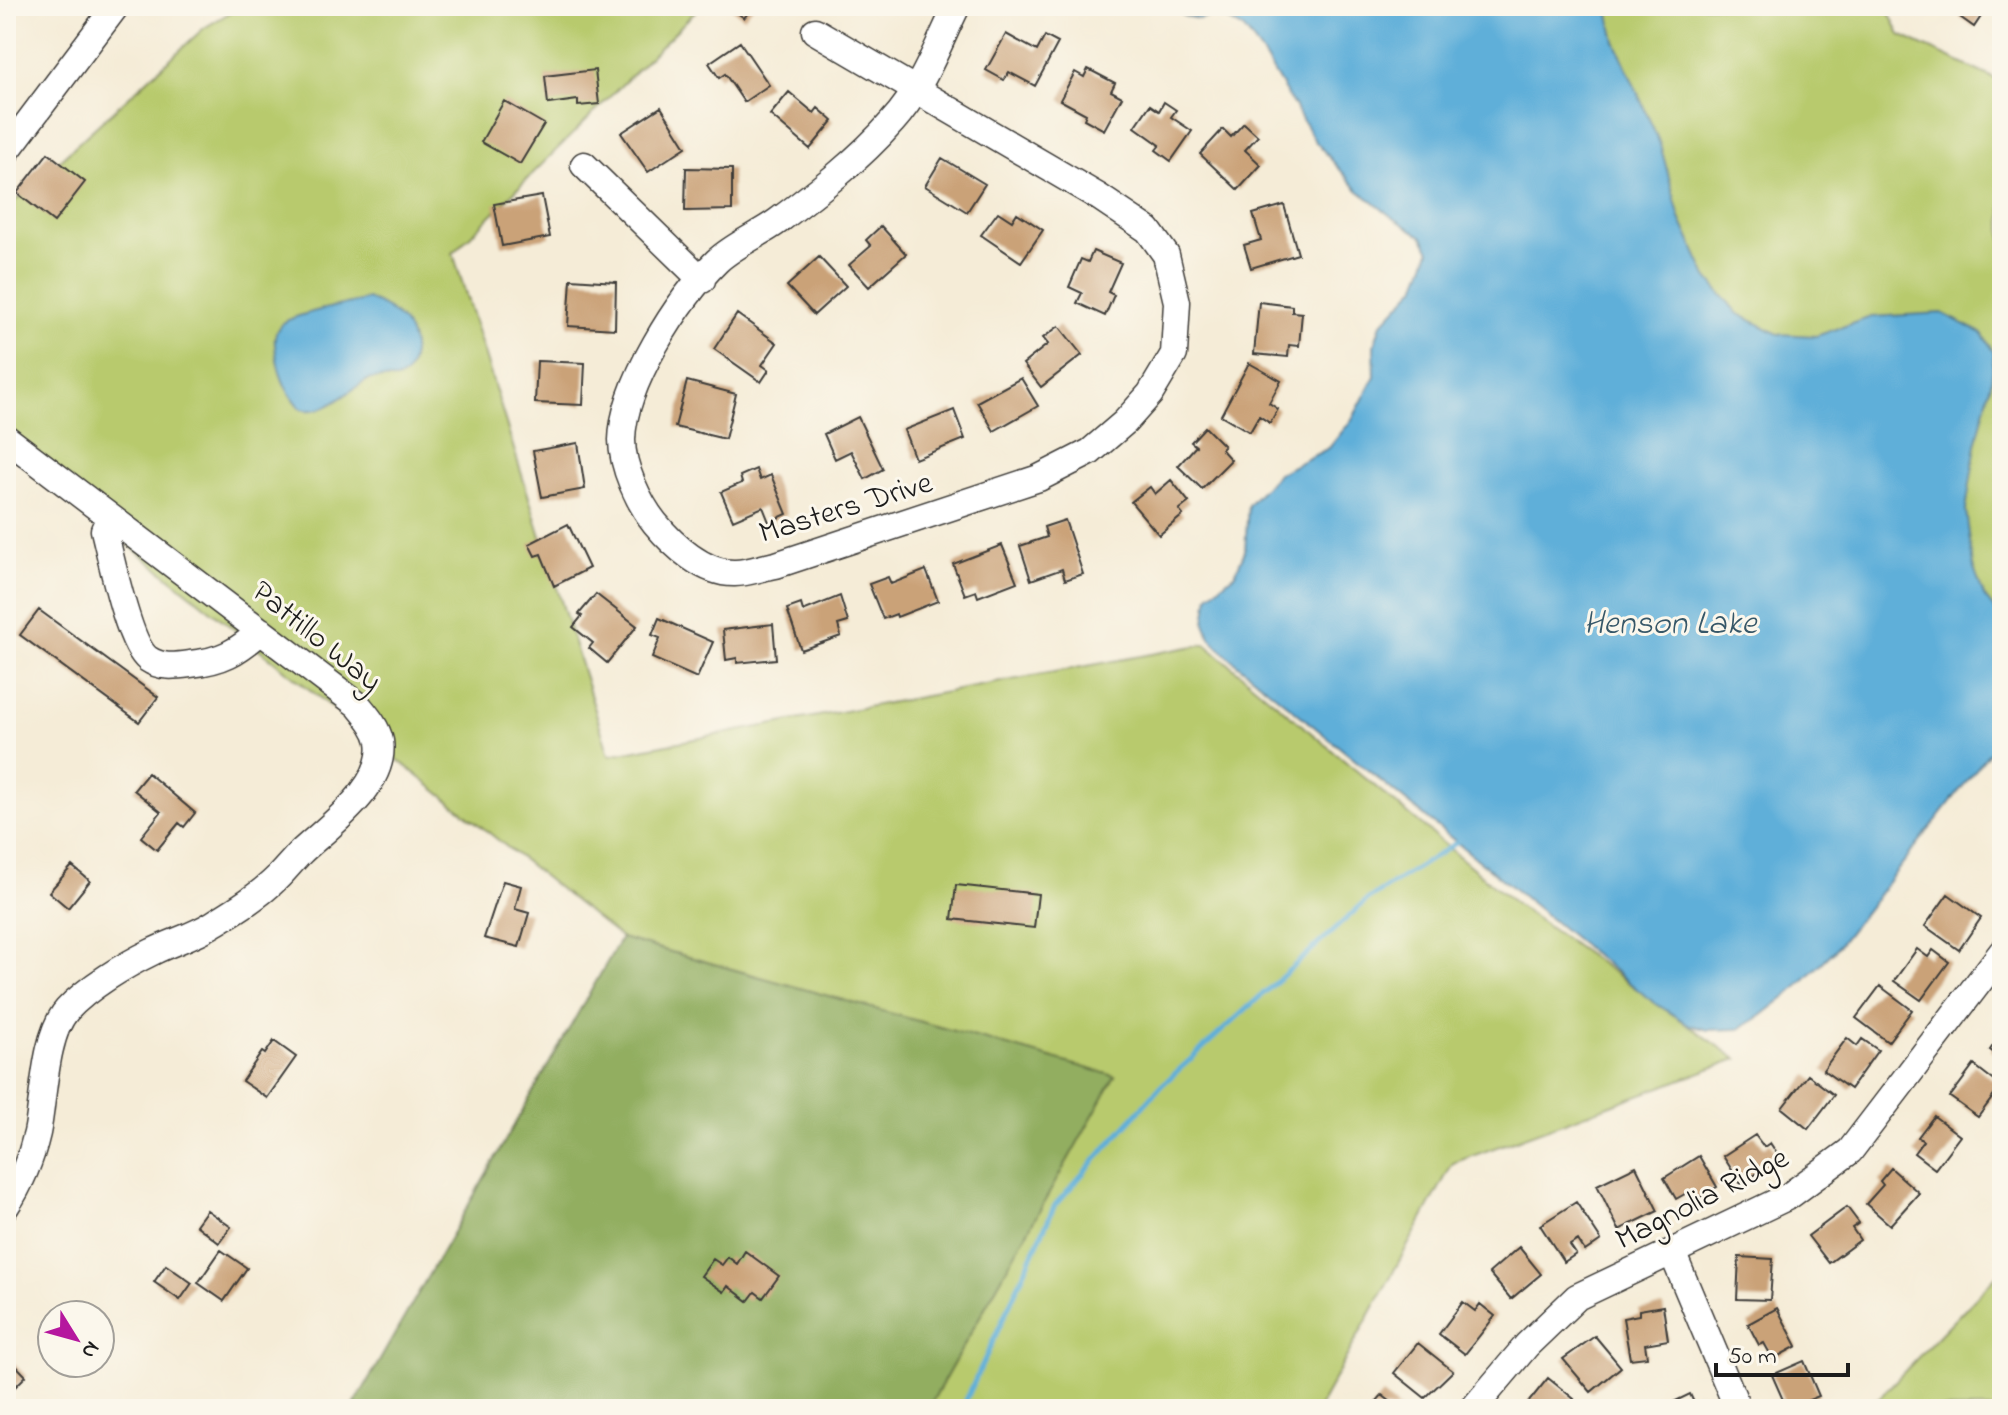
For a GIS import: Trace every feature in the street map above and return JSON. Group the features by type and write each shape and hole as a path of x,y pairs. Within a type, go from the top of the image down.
{"street":[{"path":"6,152 116,6"},
{"name":"Masters Drive","path":"815,31 916,89 1099,197 1148,230 1166,255 1177,302 1174,354 1150,394 1125,422 1090,452 1039,478 776,565 733,574 696,562 669,541 646,511 633,487 622,442 629,400 668,321 718,260 776,222 851,164 894,120 916,89 957,6"},
{"path":"584,165 702,280"},
{"name":"Pattillo Way","path":"6,438 358,705 373,724 380,742 378,761 371,780 338,821 255,895 210,926 149,953 87,993 65,1013 52,1047 37,1133 26,1171 6,1206"},
{"path":"110,517 104,530 135,639 139,650 148,659 167,667 210,662 236,653 261,631"},
{"name":"Magnolia Ridge","path":"1473,1409 1527,1345 1577,1297 1789,1196 1850,1151 2002,952"},
{"path":"1672,1252 1738,1409"}],"green space":[{"path":"241,6 701,6 453,253 609,755 1205,644 1517,905 1737,1059 1453,1163 1318,1409 928,1409 1114,1076 621,938 6,447 6,209 204,28"},
{"path":"1568,6 1886,6 1900,35 2002,82 2002,647 1774,350 1700,332"},
{"path":"621,938 1115,1076 928,1409 352,1409"},
{"path":"2002,1270 2002,1409 1858,1409 1879,1398"}],"water":[{"name":"Henson Lake","path":"1172,6 1607,6 1615,41 1660,144 1680,218 1707,277 1737,313 1778,334 1816,336 1871,317 1942,313 1982,333 1994,353 1966,510 1973,566 1984,596 2002,619 2002,736 1835,950 1793,991 1739,1029 1708,1030 1690,1025 1653,1002 1231,659 1210,638 1205,622 1209,595 1235,574 1245,551 1248,505 1279,473 1329,448 1353,418 1375,376 1374,345 1381,324 1416,287 1430,251 1423,237 1358,190 1315,141 1244,29 1228,20 1210,16 1199,19 1184,16"},
{"path":"368,299 395,314 408,329 413,348 407,372 397,379 368,380 328,406 301,409 288,392 280,373 275,345 279,327 299,316"}],"building":[{"path":"728,6 754,6 744,18"},
{"path":"1951,6 1988,6 1974,27"},
{"path":"1006,34 1037,51 1045,36 1058,43 1035,86 1009,72 1004,80 986,70"},
{"path":"740,42 769,85 744,102 725,74 719,78 709,63"},
{"path":"1088,69 1115,83 1111,91 1122,97 1104,130 1084,119 1086,114 1060,100 1075,72 1084,77"},
{"path":"595,70 599,104 578,106 578,100 548,104 545,76"},
{"path":"789,92 814,113 818,108 833,121 810,149 770,115"},
{"path":"504,101 544,124 520,164 481,142"},
{"path":"1164,102 1176,110 1171,117 1192,131 1171,161 1156,150 1160,145 1135,127 1150,105 1159,111"},
{"path":"661,107 686,147 648,172 621,133"},
{"path":"1244,123 1258,136 1245,150 1261,165 1238,190 1200,154 1223,129 1231,137"},
{"path":"48,153 85,182 54,222 17,193"},
{"path":"942,158 985,184 967,212 925,186"},
{"path":"686,168 732,169 732,210 685,211"},
{"path":"542,196 550,237 502,246 494,204"},
{"path":"1284,205 1298,254 1251,268 1244,245 1261,240 1253,214"},
{"path":"998,212 1012,221 1017,213 1043,230 1021,262 981,235"},
{"path":"881,226 906,254 869,287 849,265 871,246 866,240"},
{"path":"1093,251 1121,263 1108,292 1114,295 1105,316 1077,303 1082,293 1069,287 1081,259 1088,262"},
{"path":"819,257 846,286 814,315 787,286"},
{"path":"571,279 616,282 615,329 568,326"},
{"path":"1259,302 1292,306 1292,312 1302,313 1299,346 1289,345 1288,357 1254,354"},
{"path":"737,314 777,343 762,365 769,370 761,382 714,349"},
{"path":"1059,326 1082,355 1041,387 1023,364 1048,344 1043,338"},
{"path":"537,361 585,363 583,405 535,403"},
{"path":"1249,363 1281,381 1269,403 1278,409 1270,423 1259,416 1250,432 1221,415"},
{"path":"1021,378 1038,406 994,431 977,402"},
{"path":"687,381 736,394 725,439 675,427"},
{"path":"954,410 965,439 915,459 904,430"},
{"path":"858,417 883,469 865,479 851,451 835,459 824,434"},
{"path":"1205,427 1224,446 1221,449 1231,460 1202,489 1178,466 1196,446 1191,442"},
{"path":"578,443 585,489 542,497 533,451"},
{"path":"756,469 760,480 771,475 787,514 769,522 763,507 733,520 721,492 742,483 740,476"},
{"path":"1171,480 1189,502 1179,510 1183,515 1159,535 1131,502 1150,487 1155,494"},
{"path":"1065,520 1083,574 1065,580 1062,569 1031,580 1020,546 1047,537 1044,527"},
{"path":"568,524 589,568 554,586 541,554 535,556 529,544"},
{"path":"1002,545 1017,582 978,597 976,591 965,595 953,564"},
{"path":"926,570 938,601 897,617 896,614 883,619 869,584 888,577 891,584"},
{"path":"596,594 637,626 607,663 589,648 593,643 573,627 582,616 579,614"},
{"path":"840,596 848,622 838,625 841,636 801,650 787,609 801,604 803,611"},
{"path":"39,610 158,697 139,722 20,635"},
{"path":"659,618 713,642 697,678 652,658 660,638 652,635"},
{"path":"773,624 776,659 737,663 737,658 726,660 723,630"},
{"path":"148,773 195,813 184,827 179,823 157,850 141,837 161,812 134,790"},
{"path":"72,866 90,881 68,908 49,892"},
{"path":"503,881 521,886 515,909 529,913 519,947 484,938"},
{"path":"956,885 1038,894 1034,928 952,919"},
{"path":"1948,894 1981,918 1959,950 1925,926"},
{"path":"1917,949 1928,957 1933,950 1949,962 1921,1000 1894,981"},
{"path":"1880,986 1912,1010 1888,1042 1856,1018"},
{"path":"2002,1033 2002,1059 1990,1050"},
{"path":"1847,1038 1857,1046 1862,1039 1878,1050 1850,1089 1823,1070"},
{"path":"274,1041 296,1057 267,1098 242,1081 262,1052 265,1054"},
{"path":"1974,1065 2001,1086 1978,1117 1950,1097"},
{"path":"1808,1075 1834,1095 1808,1129 1782,1108"},
{"path":"1934,1116 1960,1136 1935,1169 1914,1153 1923,1141 1918,1137"},
{"path":"1755,1135 1764,1147 1770,1143 1780,1158 1741,1184 1723,1156"},
{"path":"1699,1156 1717,1187 1695,1200 1690,1191 1676,1199 1664,1178"},
{"path":"1636,1166 1658,1211 1619,1230 1597,1185"},
{"path":"1891,1168 1919,1193 1890,1225 1866,1204 1883,1185 1880,1181"},
{"path":"1576,1202 1601,1240 1585,1251 1578,1240 1570,1245 1576,1254 1564,1262 1540,1225"},
{"path":"1847,1207 1859,1223 1852,1228 1860,1240 1829,1263 1808,1236"},
{"path":"207,1210 231,1227 219,1243 196,1225"},
{"path":"1519,1247 1541,1274 1511,1299 1489,1273"},
{"path":"221,1250 247,1268 224,1301 198,1283"},
{"path":"745,1251 779,1276 763,1298 755,1292 748,1301 728,1286 724,1292 701,1276 713,1259 722,1265 728,1257 737,1264"},
{"path":"1739,1257 1773,1259 1770,1300 1737,1299"},
{"path":"166,1265 192,1283 180,1300 154,1282"},
{"path":"1463,1302 1475,1311 1480,1304 1495,1316 1465,1354 1439,1334"},
{"path":"1663,1306 1668,1340 1645,1344 1647,1357 1630,1359 1623,1318 1639,1315 1639,1310"},
{"path":"1777,1308 1797,1346 1773,1359 1764,1343 1759,1345 1748,1324"},
{"path":"1595,1336 1621,1367 1591,1392 1563,1359"},
{"path":"1418,1343 1453,1371 1425,1398 1394,1373"},
{"path":"6,1355 26,1376 6,1396"},
{"path":"1804,1361 1819,1396 1787,1409 1772,1375"},
{"path":"1548,1378 1574,1399 1566,1409 1523,1409"},
{"path":"1690,1394 1697,1409 1659,1409"},
{"path":"1382,1395 1400,1409 1370,1409"}],"waterway":[{"path":"962,1409 1055,1205 1162,1085 1367,900 1456,843"}]}
